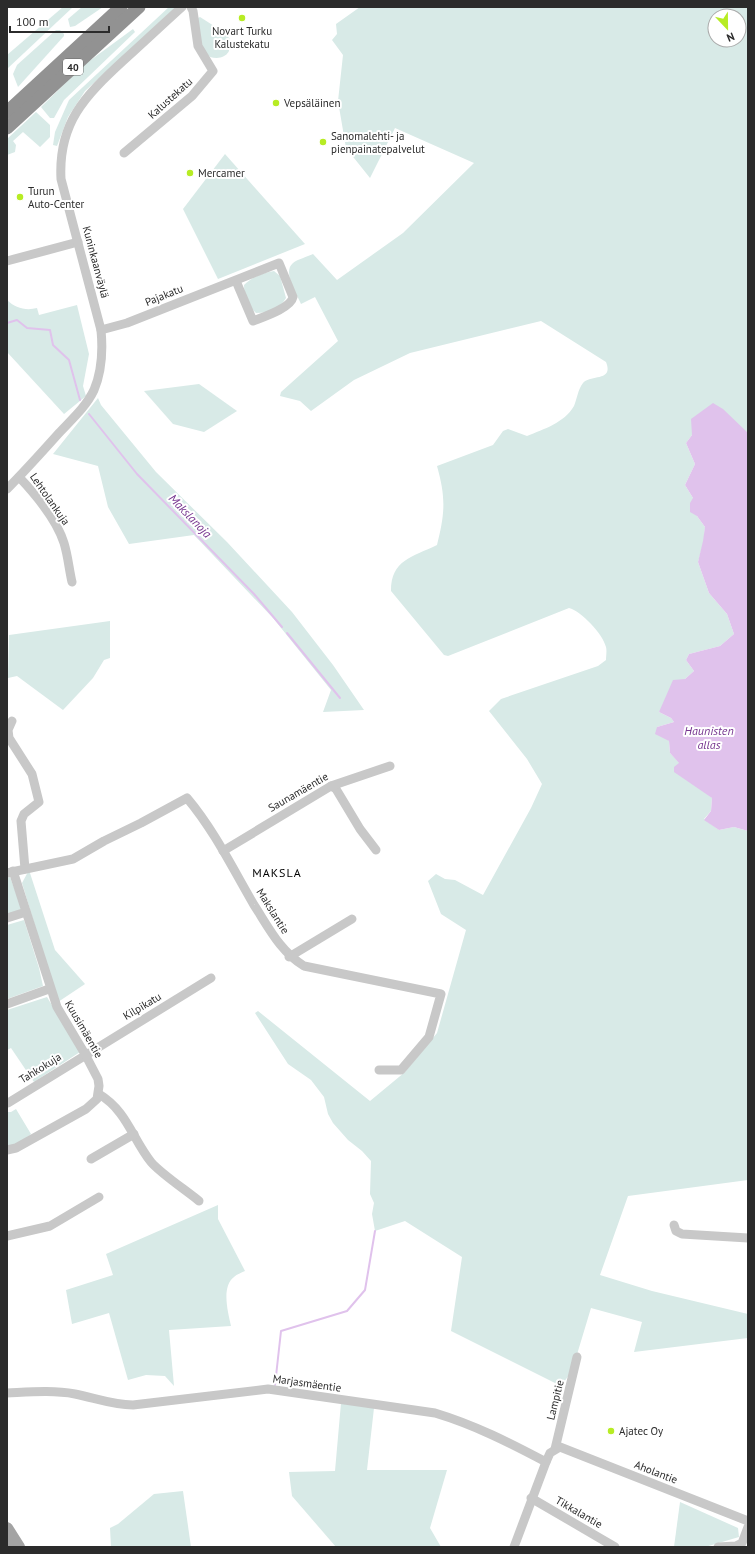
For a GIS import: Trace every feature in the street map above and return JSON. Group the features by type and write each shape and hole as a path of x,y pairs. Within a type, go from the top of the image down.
{"highway":[{"name":"40","path":"7,112 120,7"},
{"name":"40","path":"7,128 139,7"}],"street":[{"name":"Kuninkaanväylä","path":"11,483 77,414 93,391 99,374 102,357 101,330 61,179 62,148 69,126 81,104 90,93 182,7"},
{"name":"Kalustekatu","path":"124,153 192,96 213,71 198,46 193,11 191,7"},
{"path":"7,261 78,242"},
{"name":"Pajakatu","path":"101,330 128,323 279,263 292,300 284,307 253,321 236,281"},
{"name":"Lehtolankuja","path":"11,483 29,488 58,529 67,553 72,582"},
{"path":"12,721 8,730 9,738 32,774 39,802 24,814 21,821 25,869"},
{"name":"Saunamäentie","path":"223,851 331,786 390,766"},
{"path":"331,786 336,789 360,829 376,850"},
{"name":"Makslantie","path":"10,872 73,859 104,841 187,798 223,851 262,917 290,957 304,966 441,994 429,1037 401,1070 379,1070"},
{"name":"Kuusimäentie","path":"10,872 26,912 56,1008 85,1054 98,1079 99,1094"},
{"path":"7,918 26,912"},
{"path":"290,957 352,919"},
{"name":"Kilpikatu","path":"85,1054 211,978"},
{"path":"7,1004 49,989"},
{"name":"Tahkokuja","path":"8,1103 85,1054"},
{"path":"7,1150 16,1148 86,1109 97,1099 99,1094 112,1102 119,1109 151,1163 199,1201"},
{"path":"91,1159 134,1134"},
{"path":"7,1236 50,1226 98,1197"},
{"path":"674,1225 676,1231 682,1234 748,1238"},
{"name":"Lampitie","path":"555,1449 577,1357"},
{"name":"Marjasmäentie","path":"7,1393 60,1392 75,1394 119,1405 133,1405 268,1388 436,1413 505,1440 546,1462"},
{"name":"Aholantie","path":"555,1449 560,1447 747,1520"},
{"path":"514,1547 546,1462 555,1449"},
{"name":"Tikkalantie","path":"532,1498 615,1547"},
{"path":"718,1547 736,1546 742,1543 747,1520"}],"shaded area":[{"path":"63,7 73,7 7,69 7,55"},
{"path":"82,7 103,7 75,26 70,27 68,19"},
{"path":"169,7 176,7 85,91 68,117 57,146 53,145 55,132 69,100"},
{"path":"360,7 748,7 748,433 745,431 692,435 686,443 695,464 685,485 693,498 697,516 705,527 704,541 698,562 709,593 727,614 734,634 720,646 689,654 686,660 694,671 685,679 659,712 671,718 674,722 657,727 669,741 670,753 712,798 711,811 704,819 719,830 734,827 748,831 748,1180 628,1196 600,1275 652,1291 748,1314 748,1338 634,1352 642,1322 591,1308 572,1371 561,1386 451,1331 462,1257 405,1221 375,1231 372,1214 374,1203 370,1194 371,1161 362,1151 348,1140 333,1123 328,1114 324,1097 311,1080 288,1064 255,1013 258,1011 370,1101 405,1072 437,1033 466,930 441,914 428,881 436,874 445,879 455,880 483,895 531,808 542,784 527,759 489,711 501,699 598,666 606,660 606,647 601,636 585,618 569,608 448,656 444,655 391,591 392,581 399,566 411,557 437,545 442,524 443,497 437,466 493,445 503,431 508,429 527,436 547,428 559,421 570,412 574,406 581,385 586,380 600,377 607,372 608,368 606,362 541,321 410,353 354,380 311,411 300,401 280,396 281,392 338,341 315,297 301,304 291,283 289,272 293,263 313,254 337,280 403,233 474,163 395,128 370,178 346,148 338,101 343,55 332,40 337,34 336,24"},
{"path":"200,17 225,33 230,39 229,51 223,57 210,57 201,47 198,18"},
{"path":"133,29 135,32 64,100 54,118 50,118 41,107 84,65"},
{"path":"56,30 60,30 64,36 18,87 13,74 17,65"},
{"path":"36,112 50,125 50,137 40,147 23,132 13,141 16,145 15,152 7,155 7,139"},
{"path":"225,154 305,244 218,279 183,209"},
{"path":"274,271 280,276 286,298 277,308 273,310 256,313 247,300 244,285 258,276"},
{"path":"7,300 21,308 37,308 39,315 77,305 89,354 83,386 86,396 64,414 7,352"},
{"path":"199,384 237,411 204,432 173,424 144,391"},
{"path":"98,398 101,405 156,472 227,542 292,612 333,665 364,710 323,712 331,690 273,618 194,535 129,544 108,507 98,466 53,454"},
{"path":"110,621 110,658 104,660 93,678 63,710 17,676 8,678 9,635"},
{"path":"29,870 55,950 85,984 58,1002 22,883"},
{"path":"10,877 22,909 7,915 7,878"},
{"path":"24,920 43,986 7,999 7,925"},
{"path":"47,997 80,1052 34,1082 11,1048 7,1050 7,1010"},
{"path":"16,1109 31,1134 16,1146 7,1147 7,1112 11,1112"},
{"path":"218,1205 218,1219 245,1271 234,1277 230,1281 228,1287 226,1300 231,1326 169,1330 174,1386 165,1376 146,1375 128,1380 109,1313 72,1324 66,1290 113,1275 106,1254"},
{"path":"341,1403 374,1408 367,1470 447,1470 430,1528 441,1547 336,1547 292,1496 289,1472 335,1471"},
{"path":"183,1491 191,1547 111,1547 110,1528 118,1524 154,1494"},
{"path":"680,1502 738,1528 739,1537 705,1547 674,1547"}],"water":[{"name":"Haunisten allas","path":"713,403 723,409 748,433 748,831 734,827 719,830 704,820 711,811 712,798 674,772 674,767 679,763 670,753 669,741 655,734 657,727 674,722 671,718 659,712 673,680 685,679 694,671 686,660 689,654 720,646 734,634 727,614 709,593 698,562 705,527 697,516 690,512 690,503 693,498 685,485 695,464 686,443 692,435 691,419"}],"waterway":[{"name":"Makslanoja","path":"7,323 17,320 27,328 50,330 53,345 69,360 80,400"},
{"name":"Makslanoja","path":"89,414 137,474 254,594 282,627"},
{"name":"Makslanoja","path":"287,633 340,698"},
{"path":"275,1385 281,1331 347,1311 365,1290 375,1231"}],"place":[{"name":"Novart Turku Kalustekatu","path":"242,18"},
{"name":"Vepsäläinen","path":"276,103"},
{"name":"Sanomalehti- ja pienpainatepalvelut","path":"323,142"},
{"name":"Mercamer","path":"190,173"},
{"name":"Turun Auto-Center","path":"20,197"},
{"name":"Ajatec Oy","path":"611,1431"}],"district":[{"name":"MAKSLA","path":"277,873"}]}
